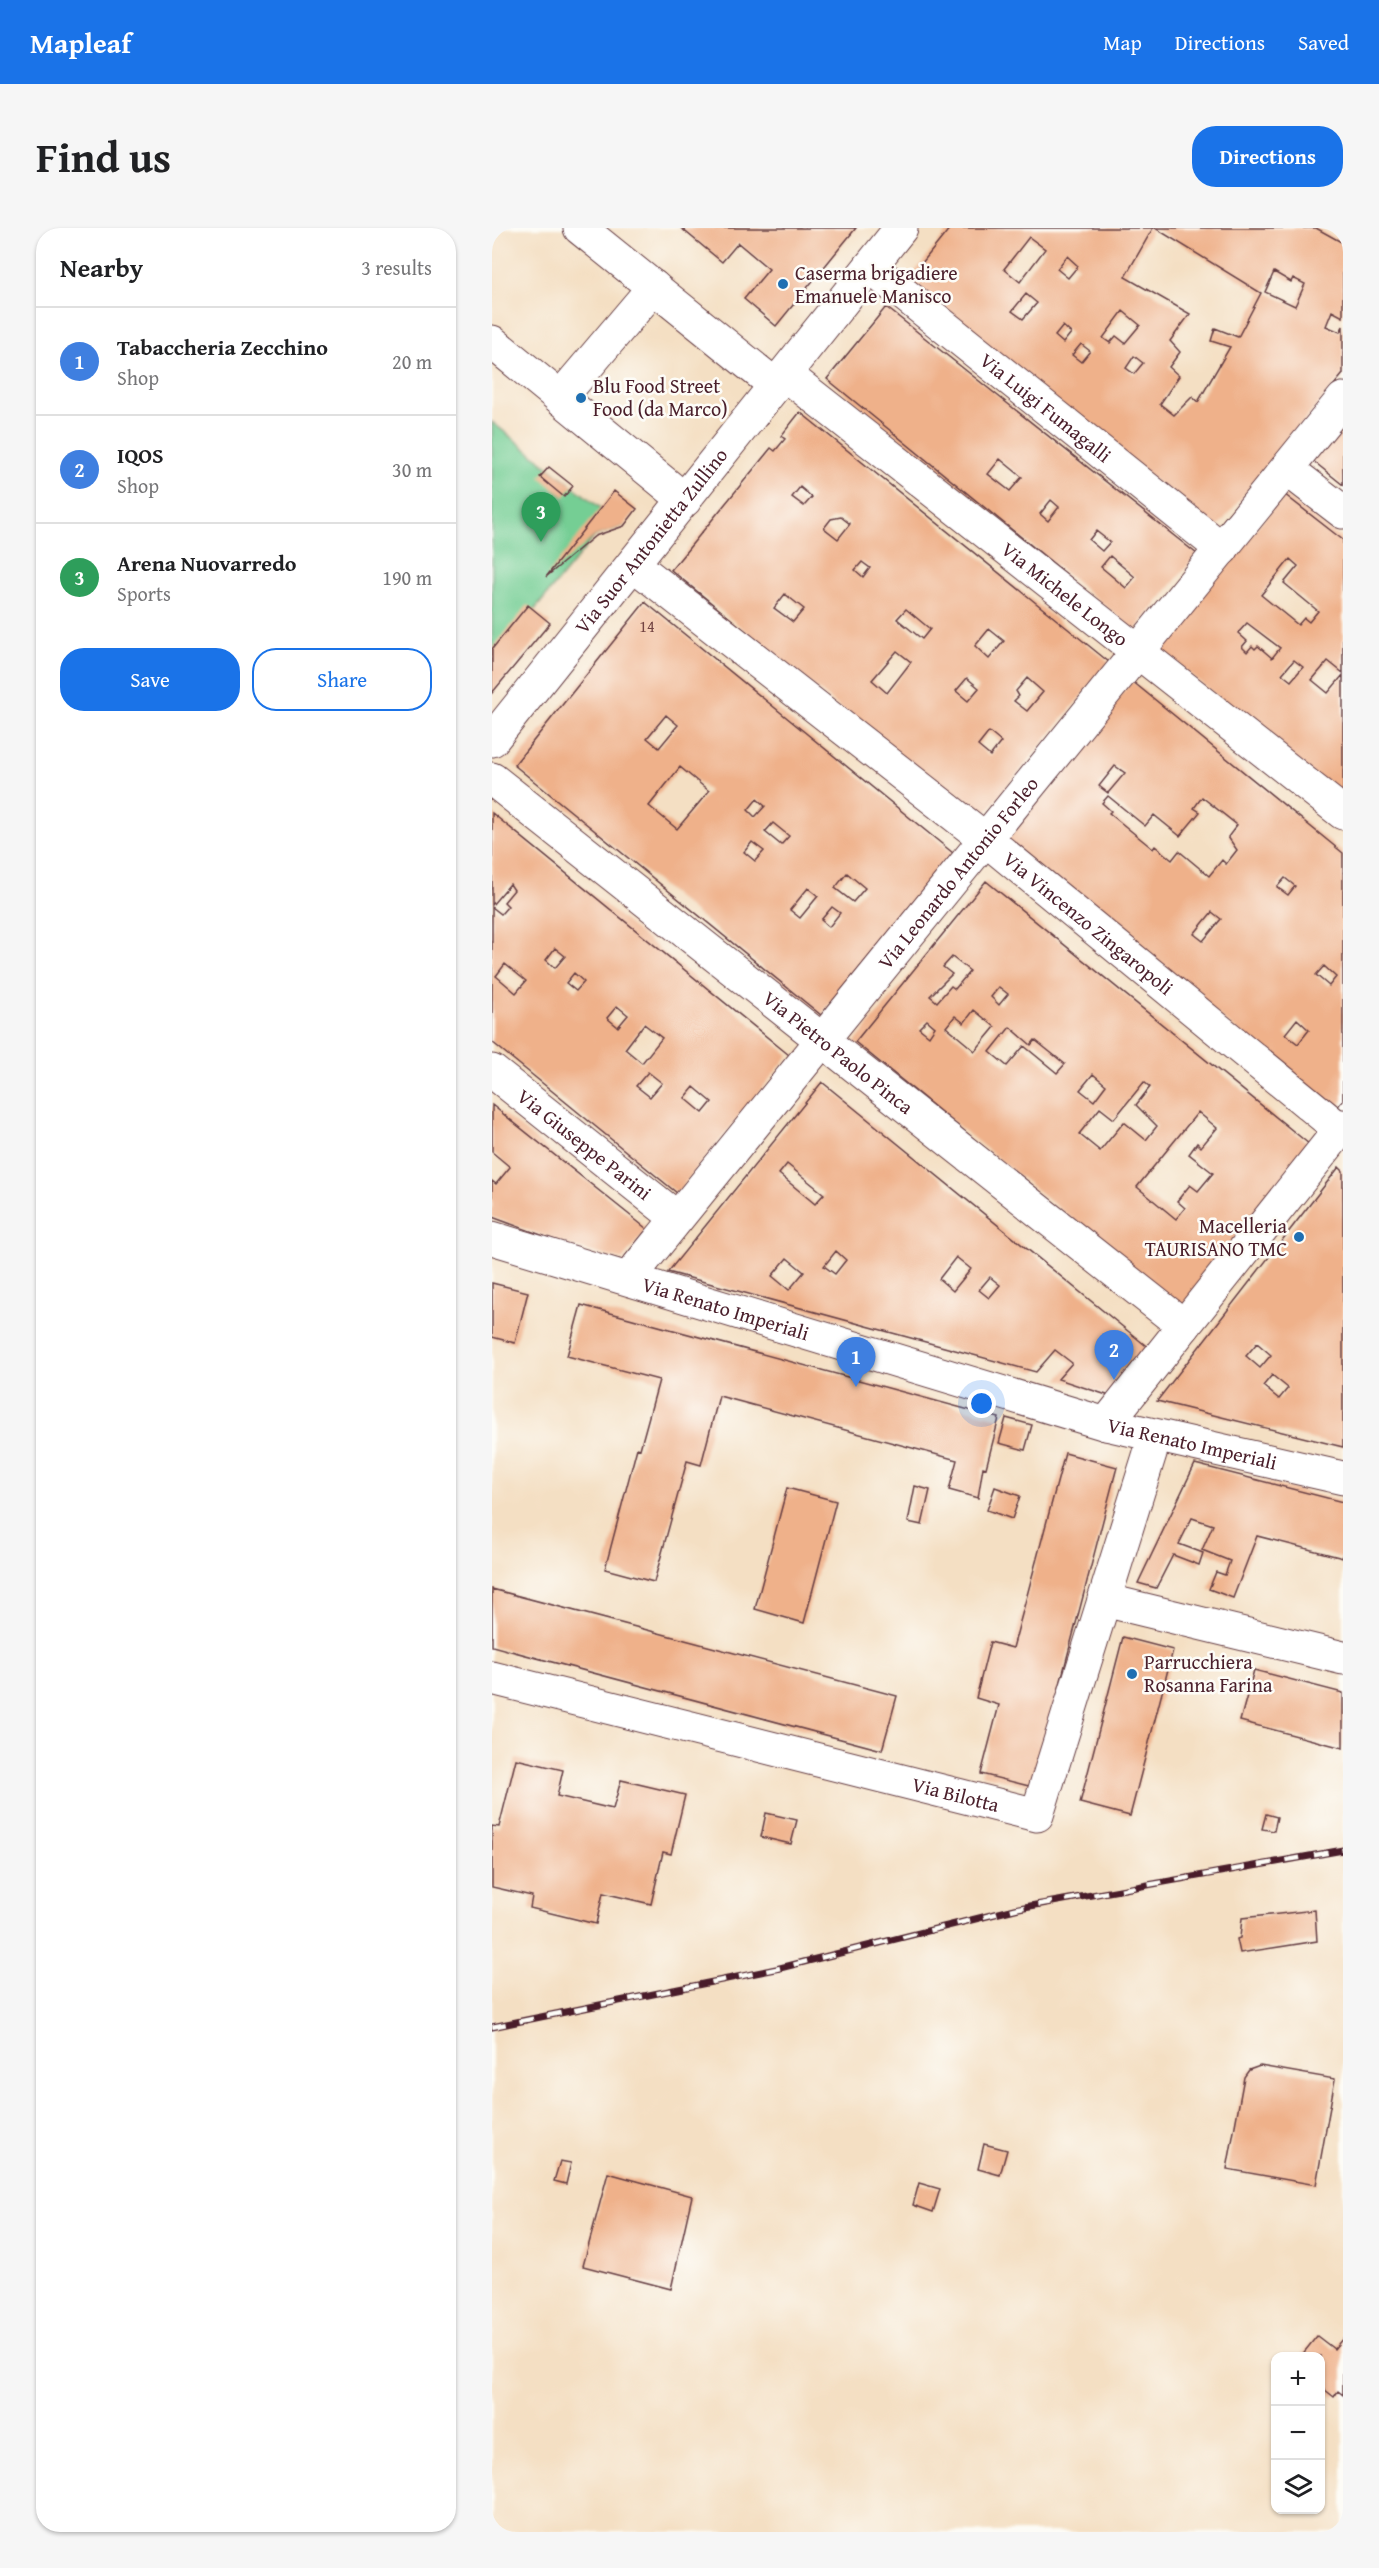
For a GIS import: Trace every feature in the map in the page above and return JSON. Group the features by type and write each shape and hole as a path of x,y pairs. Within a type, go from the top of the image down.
{"street":[{"name":"Via Michele Longo","path":"580,228 654,287 1139,652 1343,813"},
{"name":"Via Suor Antonietta Zullino","path":"492,740 901,228"},
{"name":"Via Luigi Fumagalli","path":"870,267 1222,549"},
{"path":"560,398 654,287"},
{"path":"492,342 685,500"},
{"name":"Via Leonardo Antonio Forleo","path":"629,1278 984,838 1139,652 1343,399"},
{"path":"1287,469 1343,512"},
{"name":"Via Vincenzo Zingaropoli","path":"633,564 984,838 1342,1129"},
{"name":"Via Pietro Paolo Pinca","path":"492,779 824,1039 1184,1326"},
{"name":"Via Giuseppe Parini","path":"492,1071 677,1218"},
{"path":"1106,1424 1342,1129"},
{"name":"Via Renato Imperiali","path":"492,1238 1106,1424 1343,1478"},
{"name":"Via Bilotta","path":"492,1678 1037,1815 1155,1437"},
{"path":"1104,1600 1343,1658"}],"green space":[{"path":"492,422 623,526 595,536 492,662"}],"building":[{"name":"Caserma brigadiere Emanuele Manisco","path":"681,228 856,228 776,326 744,299 769,269 738,243 722,262"},
{"path":"950,228 1153,228 1125,277 1190,314 1170,341 1180,352 1169,367 1179,376 1160,404 1174,415 1192,397 1198,402 1230,347 1211,341 1215,328 1238,337 1261,293 1155,228 1316,228 1343,243 1343,317 1332,311 1326,326 1340,332 1343,326 1343,374 1216,529 906,283","holes":["1029,237 1045,249 1020,282 1004,269","1067,256 1078,266 1068,278 1057,269","1274,272 1291,282 1293,278 1305,284 1295,306 1265,292","1026,294 1037,303 1023,319 1012,311","1123,311 1140,325 1125,343 1116,336 1110,343 1103,338","1063,326 1071,333 1063,343 1055,336","1081,344 1090,351 1081,362 1072,355","1134,356 1143,363 1134,374 1126,368"]},
{"path":"886,307 1197,554 1135,630 827,379","holes":["1000,459 1022,477 1010,491 988,474","1051,500 1059,507 1048,521 1040,514","1096,531 1110,542 1102,551 1089,540","1110,556 1135,577 1126,588 1101,567"]},
{"path":"800,412 1109,662 979,821 671,570 771,448 775,451 785,439 781,436","holes":["800,487 812,497 804,506 792,497","841,517 850,524 838,539 824,528 831,519","862,562 870,568 863,577 855,570","785,594 804,609 793,622 774,608","906,609 930,629 922,639 897,619","989,629 1004,641 989,659 975,646","897,651 911,662 887,693 872,680","967,678 979,688 968,701 956,691","1027,678 1043,692 1027,711 1014,701 1019,696 1016,691","989,732 1001,742 990,756 978,746"]},
{"path":"1343,422 1343,485 1312,460"},
{"path":"549,467 573,486 564,497 540,477"},
{"path":"614,491 637,509 624,526 595,536 546,577"},
{"path":"1284,494 1343,540 1343,673 1328,661 1312,680 1328,693 1343,675 1343,799 1159,649","holes":["1290,559 1298,566 1284,583 1318,611 1309,622 1304,618 1298,625 1261,595","1247,623 1280,648 1272,658 1258,646 1255,649 1252,646 1247,652 1242,647 1247,641 1238,633","1294,660 1303,667 1291,681 1282,674"]},
{"path":"645,602 953,853 821,1015 514,765","holes":["666,715 678,725 659,748 647,738","680,767 709,791 677,829 649,806","757,799 765,806 755,817 748,810","773,823 789,836 781,845 765,832","752,842 764,851 755,861 744,852","847,873 865,888 853,902 835,888","808,888 818,896 800,918 790,910","832,907 840,913 829,927 821,920"]},
{"path":"528,605 550,623 492,693 492,649"},
{"path":"1132,681 1343,853 1343,1100 1335,1110 1003,840","holes":["1115,766 1125,773 1108,793 1099,786","1108,796 1145,826 1154,815 1180,836 1200,812 1194,808 1202,797 1237,825 1228,837 1237,850 1226,864 1222,860 1209,876 1179,851 1172,860 1155,846 1153,849 1109,813 1111,811 1102,803","1285,878 1295,886 1288,895 1277,887","1212,912 1221,919 1203,941 1194,934","1324,966 1336,977 1329,986 1316,975","1297,1019 1309,1030 1298,1044 1285,1034"]},
{"path":"492,813 789,1055 677,1193 492,1042 492,907 501,914 508,906 504,902 514,890 510,884 492,905","holes":["555,948 565,956 555,968 546,960","505,964 526,981 516,993 496,976","574,973 584,982 576,991 566,983","617,1006 628,1015 618,1027 607,1018","644,1024 662,1038 642,1063 625,1049","648,1072 662,1083 650,1097 636,1086","694,1087 712,1102 703,1113 685,1098"]},
{"path":"986,881 1309,1144 1182,1308 855,1042","holes":["952,957 970,971 955,989 951,986 937,1002 930,996 952,974 943,967","999,987 1008,994 999,1005 991,997","974,1010 995,1027 975,1051 946,1027 955,1016 964,1023","927,1020 935,1027 929,1036 919,1028","1010,1027 1031,1045 1035,1040 1065,1064 1057,1073 1024,1046 1007,1066 990,1052","1093,1074 1106,1085 1094,1101 1080,1090","1144,1082 1150,1087 1136,1105 1157,1126 1146,1140 1124,1122 1100,1151 1079,1134 1100,1108 1114,1119","1198,1112 1217,1128 1201,1147 1197,1143 1189,1154 1213,1173 1198,1191 1190,1185 1177,1201 1185,1208 1176,1219 1137,1187"]},
{"path":"822,1082 1150,1349 1113,1397 1058,1379 1072,1363 1055,1350 1036,1372 668,1272","holes":["787,1164 824,1194 815,1204 779,1174","836,1251 846,1260 835,1274 824,1266","956,1257 971,1269 953,1291 939,1279","787,1258 804,1272 789,1290 772,1276","990,1277 1000,1285 989,1298 979,1290"]},
{"path":"492,1105 647,1229 622,1260 574,1247 492,1217 492,1181 496,1184 510,1167 492,1152"},
{"path":"1339,1167 1343,1171 1343,1447 1157,1401","holes":["1257,1343 1271,1355 1260,1368 1246,1356","1272,1375 1288,1388 1279,1399 1263,1386"]},
{"path":"492,1283 528,1292 515,1343 492,1337"},
{"path":"581,1305 999,1418 986,1468 983,1467 978,1498 949,1490 957,1460 719,1396 701,1465 687,1461 654,1582 605,1569 637,1448 640,1449 659,1380 567,1356"},
{"path":"1006,1418 1032,1425 1025,1450 999,1443"},
{"path":"1065,1453 1117,1467 1033,1787 981,1774 999,1705 976,1698 990,1642 1013,1648"},
{"path":"1195,1464 1343,1502 1343,1558 1257,1536 1233,1598 1209,1589 1216,1572 1225,1575 1230,1561 1202,1550 1213,1525 1192,1518 1179,1544 1203,1553 1199,1565 1173,1555 1156,1588 1138,1583"},
{"path":"915,1486 930,1490 922,1525 908,1522"},
{"path":"995,1487 1020,1496 1012,1519 987,1510"},
{"path":"787,1488 836,1501 804,1623 755,1609"},
{"path":"492,1589 897,1696 882,1750 492,1646"},
{"path":"1123,1637 1173,1650 1130,1816 1080,1803"},
{"path":"1254,1670 1343,1693 1343,1748 1240,1721"},
{"path":"516,1759 563,1770 557,1796 613,1809 621,1780 685,1795 671,1854 663,1852 651,1904 603,1893 596,1924 530,1908 532,1896 492,1887 492,1826 499,1827"},
{"path":"766,1813 797,1820 791,1844 761,1837"},
{"path":"1266,1814 1277,1817 1274,1831 1262,1829"},
{"path":"1315,1910 1317,1941 1240,1953 1237,1939 1240,1938 1242,1918"},
{"path":"1260,2066 1335,2079 1316,2185 1227,2169 1244,2077 1249,2070"},
{"path":"984,2144 1007,2150 1000,2175 978,2169"},
{"path":"560,2161 571,2163 566,2184 554,2181"},
{"path":"608,2173 692,2196 671,2289 583,2266"},
{"path":"919,2183 940,2189 933,2212 913,2205"},
{"path":"1317,2336 1334,2349 1343,2338 1343,2395 1338,2391 1334,2397 1325,2390 1325,2352 1304,2352"}],"railway":[{"path":"492,2027 776,1969 1019,1908 1343,1850"}],"place":[{"name":"Caserma brigadiere Emanuele Manisco","path":"783,284"},
{"name":"Blu Food Street Food (da Marco)","path":"581,398"},
{"name":"Arena Nuovarredo","path":"541,542"},
{"name":"Macelleria TAURISANO TMC","path":"1299,1237"},
{"name":"IQOS","path":"1114,1380"},
{"name":"Tabaccheria Zecchino","path":"856,1387"},
{"name":"Parrucchiera Rosanna Farina","path":"1132,1674"}]}
